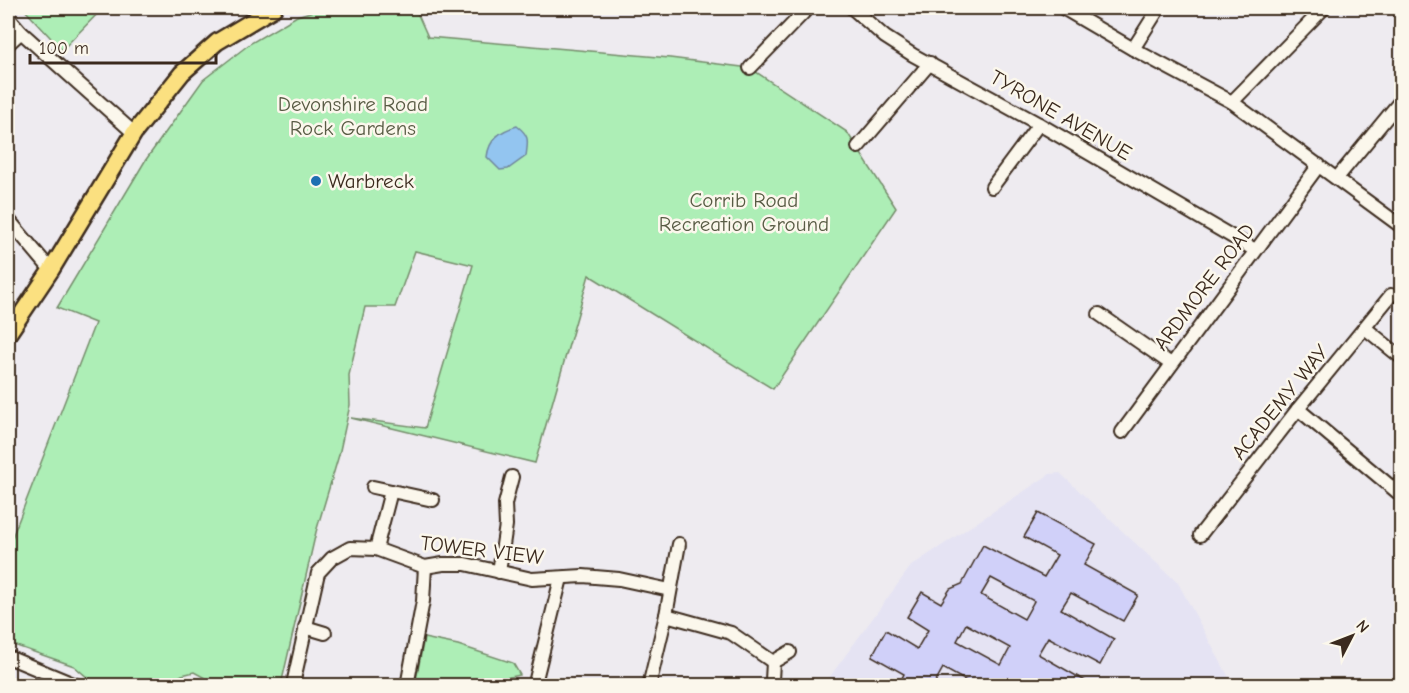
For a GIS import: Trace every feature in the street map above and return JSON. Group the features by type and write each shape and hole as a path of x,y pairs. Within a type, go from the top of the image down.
{"main road":[{"path":"8,334 51,270 134,133 182,74 217,42 274,8"}],"street":[{"path":"750,68 808,8"},
{"name":"TYRONE AVENUE","path":"852,8 885,37 1255,250"},
{"path":"1063,8 1132,49 1232,102 1401,227"},
{"path":"1132,49 1159,8"},
{"path":"1232,102 1324,8"},
{"path":"8,17 21,32 134,133"},
{"path":"8,44 21,32"},
{"path":"858,147 930,63"},
{"path":"1337,178 1401,99"},
{"path":"992,187 1039,124"},
{"name":"ARDMORE ROAD","path":"1122,432 1319,165"},
{"path":"8,219 51,270"},
{"name":"ACADEMY WAY","path":"1200,535 1391,295"},
{"path":"1099,314 1171,364"},
{"path":"1365,328 1401,358"},
{"path":"1298,409 1401,496"},
{"path":"500,572 506,525 506,504 512,477"},
{"path":"373,487 433,500"},
{"path":"376,549 391,491"},
{"path":"649,686 680,544"},
{"name":"TOWER VIEW","path":"293,684 318,573 324,564 350,548 376,549 425,567 465,564 532,579 583,576 619,579 670,590"},
{"path":"407,686 423,601 425,567"},
{"path":"536,679 561,578"},
{"path":"666,615 730,633 773,662"},
{"path":"305,627 326,633"},
{"path":"773,662 790,652"},
{"path":"8,657 78,686"},
{"path":"772,680 773,662"}],"shaded area":[{"path":"1060,473 1178,583 1233,685 823,686 911,566 1050,474"}],"green space":[{"path":"23,8 103,8 62,50"},
{"path":"323,8 415,8 428,37 670,58 750,68 847,132 896,208 773,389 589,275 535,463 351,418 425,428 473,265 415,251 395,307 365,307 349,375 350,405 339,455 316,532 281,685 218,685 194,672 182,675 166,685 96,685 74,666 8,643 8,548 95,323 57,308 145,161 203,80 251,43 297,16"},
{"path":"424,638 458,645 513,663 520,675 501,679 500,685 415,685"}],"water":[{"path":"517,126 527,139 526,156 508,169 500,170 487,157 490,145 505,130"}],"building":[{"path":"1038,513 1096,544 1084,565 1138,595 1123,621 1071,593 1061,609 1114,639 1100,665 1048,637 1038,654 1094,686 975,686 943,668 933,686 898,686 904,674 872,656 886,630 917,649 928,630 907,617 922,592 941,603 950,589 962,584 983,545 1044,577 1057,555 1024,537","holes":["991,578 1034,601 1024,619 981,595","966,624 1010,648 1001,665 957,641"]}],"place":[{"name":"Warbreck","path":"316,181"}],"park label":[{"name":"Devonshire Road Rock Gardens","path":"353,116"},
{"name":"Corrib Road Recreation Ground","path":"744,212"}]}
